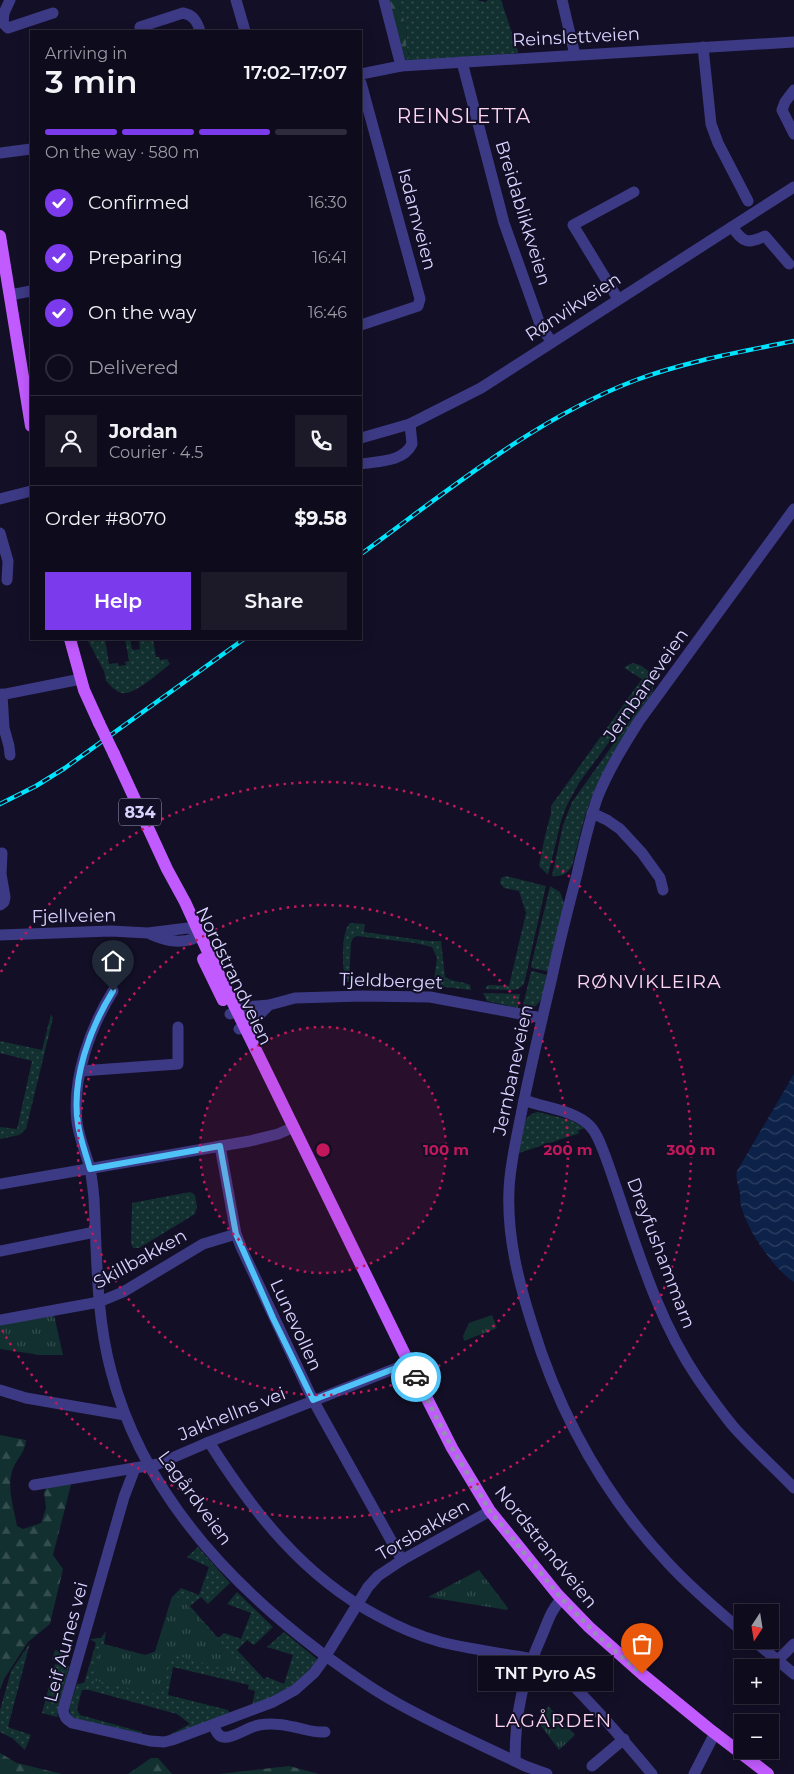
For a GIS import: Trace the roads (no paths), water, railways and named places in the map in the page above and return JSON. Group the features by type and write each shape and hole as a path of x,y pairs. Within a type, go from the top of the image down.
{"main road":[{"path":"0,236 30,420"},
{"name":"834","path":"70,640 81,679"},
{"name":"Nordstrandveien","path":"81,679 99,723 167,869 169,880 193,932 278,1095 452,1448 490,1511 562,1599 612,1649 714,1733 768,1774"}],"street":[{"path":"10,0 4,13 4,23 8,28 53,13"},
{"path":"236,0 245,30"},
{"path":"384,0 401,66"},
{"path":"562,0 575,55"},
{"path":"140,28 182,13 189,14 194,18 200,30"},
{"name":"Reinslettveien","path":"362,74 401,66 794,42"},
{"path":"703,47 711,124 718,143 748,201"},
{"name":"Breidablikkveien","path":"462,62 504,223 541,327 552,342"},
{"name":"Isdamveien","path":"362,87 420,299 418,306 362,324"},
{"path":"794,90 785,102 782,110 794,134"},
{"path":"0,153 30,148"},
{"name":"Rønvikveien","path":"362,438 410,424 481,388 794,187"},
{"path":"618,299 573,225 634,192"},
{"path":"732,227 740,239 748,242 766,236 789,264"},
{"path":"10,295 30,291"},
{"path":"362,464 398,458 404,455 412,444 410,424"},
{"path":"0,499 30,491"},
{"name":"Jernbaneveien","path":"734,1624 670,1566 630,1518 587,1454 564,1410 548,1370 523,1295 513,1254 509,1191 511,1161 542,1018 592,813 599,794 618,754 639,721 794,509"},
{"path":"0,534 8,561 7,580"},
{"path":"10,755 5,736 1,694 81,679"},
{"path":"592,813 620,829 642,852 660,878 663,890"},
{"path":"0,905 4,902 5,897 1,874 2,853"},
{"name":"Fjellveien","path":"0,935 112,931 148,933 193,932"},
{"name":"Lagårdveien","path":"113,991 95,1027 84,1058 77,1100 77,1123 93,1184 99,1302 109,1361 124,1415 149,1466 195,1533 230,1573 279,1619 326,1656 398,1704 521,1767 546,1774"},
{"name":"Tjeldberget","path":"234,1012 295,998 430,996 542,1018"},
{"path":"242,1028 258,1016 269,1004"},
{"path":"81,1071 178,1064 178,1027"},
{"name":"Dreyfushammarn","path":"524,1100 568,1113 591,1127 599,1140 606,1158 656,1300 684,1356 697,1378 734,1426 794,1488"},
{"path":"0,1184 220,1146 278,1134 294,1127"},
{"name":"Lunevollen","path":"220,1146 236,1234 273,1318 313,1400 402,1560"},
{"path":"0,1251 95,1232"},
{"name":"Skillbakken","path":"0,1320 99,1302 122,1292 203,1244 236,1234"},
{"name":"Jakhellns vei","path":"34,1485 158,1464 208,1442 409,1363"},
{"path":"0,1390 26,1398 124,1415"},
{"path":"208,1442 252,1507 299,1560 324,1582 357,1605 387,1621 422,1636 441,1642 544,1661 566,1677 624,1739 652,1774"},
{"name":"Leif Aunes vei","path":"135,1468 124,1497 63,1710 66,1719 72,1723 157,1742 172,1740 288,1695 314,1673 326,1656"},
{"name":"Torsbakken","path":"326,1656 368,1587 378,1576 402,1560 490,1511"},
{"path":"521,1767 517,1712 531,1659 553,1610 562,1599"},
{"path":"779,1659 794,1644"},
{"path":"764,1649 777,1659"},
{"path":"779,1661 794,1674"},
{"path":"214,1725 220,1738 226,1738 257,1726 270,1724 283,1724 314,1733 325,1732"},
{"path":"694,1774 714,1733"},
{"path":"592,1766 624,1739"}],"water":[{"path":"794,1074 794,1282 777,1267 753,1234 740,1201 736,1177 737,1171"}],"railway":[{"path":"362,553 460,481 527,435 599,396 636,380 675,367 794,341"},
{"path":"0,804 36,786 65,768 243,640"}],"place":[{"name":"TNT Pyro AS","path":"642,1674"}],"district":[{"name":"REINSLETTA","path":"464,116"},
{"name":"RØNVIKLEIRA","path":"649,981"},
{"name":"LAGÅRDEN","path":"553,1720"}]}
